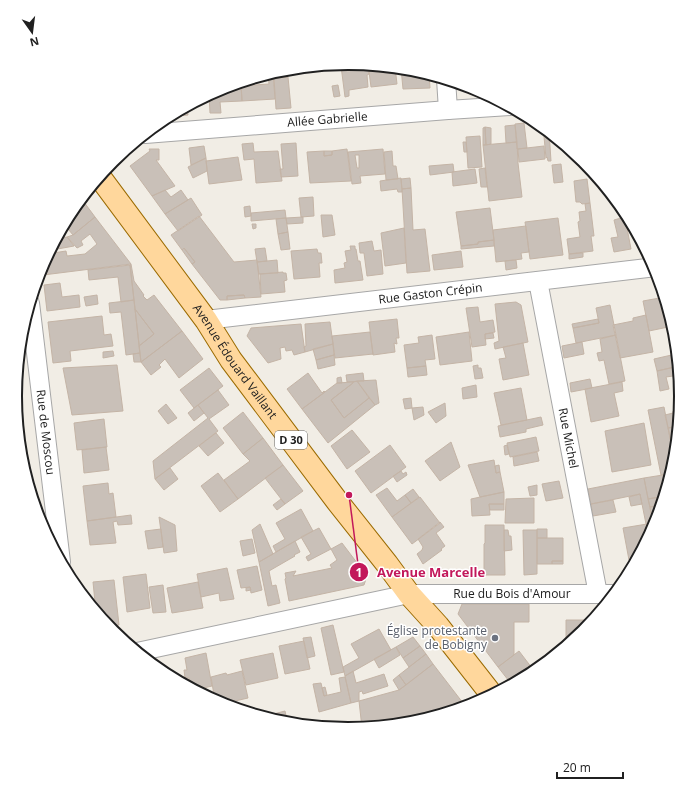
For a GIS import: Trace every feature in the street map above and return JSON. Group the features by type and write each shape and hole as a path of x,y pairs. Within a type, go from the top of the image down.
{"main road":[{"name":"Avenue Édouard Vaillant","path":"103,181 206,320 231,360 337,501 409,594 438,626 489,691"}],"street":[{"path":"446,85 448,110"},
{"name":"Allée Gabrielle","path":"155,133 500,107"},
{"name":"Rue Gaston Crépin","path":"206,320 649,268"},
{"name":"Rue Michel","path":"538,281 607,594"},
{"name":"Rue de Moscou","path":"32,317 59,546"},
{"name":"Rue du Bois d'Amour","path":"144,650 409,594 607,594"}],"building":[{"path":"342,70 369,70 369,74 367,75 368,87 349,90 349,96 345,97"},
{"path":"369,70 396,73 397,84 371,87"},
{"path":"402,74 429,80 430,88 403,89"},
{"path":"288,77 291,108 276,109 274,79"},
{"path":"273,79 275,99 242,101 241,88 249,85 269,84 269,80"},
{"path":"338,85 340,96 334,97 332,86"},
{"path":"241,88 242,101 220,102 221,113 210,113 209,101"},
{"path":"188,112 188,115 181,116"},
{"path":"524,123 527,148 517,149 515,124"},
{"path":"515,125 517,142 506,143 505,126"},
{"path":"485,127 486,145 483,145 483,128"},
{"path":"485,127 491,128 491,144 486,145"},
{"path":"544,135 550,139 551,161 548,161 547,157 546,158"},
{"path":"480,136 482,167 468,168 466,137"},
{"path":"463,142 466,142 467,152 464,152"},
{"path":"517,142 522,197 489,201 483,145"},
{"path":"253,143 254,152 278,151 282,181 256,183 254,159 244,160 242,144"},
{"path":"296,143 298,176 281,177 280,169 283,169 281,144"},
{"path":"204,146 206,158 191,165 189,148"},
{"path":"544,146 545,159 519,162 518,149"},
{"path":"149,149 159,149 159,160 156,160 175,186 152,196 130,166 150,151"},
{"path":"347,149 351,181 310,183 307,152 324,151 324,156 332,155 332,151"},
{"path":"383,149 385,174 360,176 361,183 352,184 348,152","holes":["355,155 359,155 359,168 357,168"]},
{"path":"324,151 332,151 332,155 324,156"},
{"path":"392,151 393,166 396,166 398,179 386,180 384,152"},
{"path":"238,157 242,180 209,184 206,161"},
{"path":"206,158 207,171 193,178 188,167"},
{"path":"453,164 454,172 430,175 429,166"},
{"path":"561,164 563,182 554,183 552,165"},
{"path":"485,168 487,187 481,187 479,169"},
{"path":"475,169 477,183 453,186 452,172"},
{"path":"401,178 402,192 398,192 397,189 381,191 380,181"},
{"path":"410,178 411,188 402,189 401,179"},
{"path":"587,179 590,203 582,204 580,202 576,202 574,181"},
{"path":"411,188 413,230 425,229 430,271 407,273 402,189"},
{"path":"165,190 171,197 181,190 188,200 165,214 152,196"},
{"path":"313,197 314,216 301,217 299,198"},
{"path":"191,198 202,215 178,231 165,214"},
{"path":"85,203 95,217 73,235 68,229"},
{"path":"590,203 594,236 591,236 593,251 569,254 567,239 580,237 578,222 580,221 579,212 586,211 585,204"},
{"path":"250,206 251,216 245,217 244,207"},
{"path":"490,208 494,240 461,246 456,212"},
{"path":"285,210 286,218 251,221 251,213"},
{"path":"321,215 332,215 335,235 323,237"},
{"path":"199,216 234,262 257,260 261,297 245,298 244,295 227,296 227,300 220,300 192,264 195,262 184,248 182,250 171,235"},
{"path":"621,216 627,226 631,249 614,252 611,238 618,237 614,220 621,218"},
{"path":"95,217 131,264 46,275 56,253 66,251 67,256 85,254 97,244 90,234 81,241 83,245 77,248 67,237 73,235"},
{"path":"303,217 303,223 287,224 286,218"},
{"path":"286,218 288,232 278,234 276,219"},
{"path":"558,218 563,255 530,259 525,222"},
{"path":"252,224 256,224 256,228 253,229"},
{"path":"526,226 529,252 521,253 522,259 496,262 493,230"},
{"path":"404,228 406,263 385,266 381,233"},
{"path":"288,232 290,249 281,250 278,234"},
{"path":"67,237 74,246 58,249 64,238"},
{"path":"494,240 494,246 461,249 461,246"},
{"path":"372,241 374,251 381,250 383,274 367,276 364,253 360,253 359,243"},
{"path":"350,246 355,246 358,261 360,261 363,280 335,283 334,270 345,268 344,263 347,262 345,251 351,250"},
{"path":"184,248 195,262 192,264 182,250"},
{"path":"265,248 267,261 257,262 255,249"},
{"path":"317,249 318,253 321,253 322,263 319,263 320,277 294,279 291,251"},
{"path":"461,251 463,267 434,270 432,255"},
{"path":"583,253 583,257 569,259 569,254"},
{"path":"277,260 278,273 259,274 257,262"},
{"path":"516,260 517,268 506,270 505,261"},
{"path":"131,264 134,281 144,295 143,296 147,300 154,295 182,331 141,362 139,346 154,334 135,309"},
{"path":"130,265 134,300 121,302 118,277 89,280 88,270"},
{"path":"286,273 287,280 284,281 285,292 261,294 260,274"},
{"path":"60,283 62,297 79,295 80,307 47,311 44,285"},
{"path":"97,295 98,304 86,306 84,297"},
{"path":"244,295 245,298 227,300 227,296"},
{"path":"660,298 668,327 649,331 643,301"},
{"path":"134,300 140,353 126,355 121,312 110,313 109,303"},
{"path":"516,302 521,305 528,342 495,349 494,343 499,341 495,304"},
{"path":"610,305 616,335 576,343 573,328 599,323 596,308"},
{"path":"478,307 480,322 493,320 495,332 485,334 486,345 472,347 466,308"},
{"path":"135,309 154,334 139,346 139,345"},
{"path":"646,315 653,352 620,358 613,325 633,321 633,318"},
{"path":"102,316 104,335 111,334 113,346 70,351 71,361 53,363 48,322"},
{"path":"397,319 399,338 396,338 397,344 394,343 395,352 373,355 369,322"},
{"path":"598,319 599,323 573,328 572,324"},
{"path":"330,322 333,344 305,352 305,324"},
{"path":"301,324 305,352 294,355 292,350 286,351 285,347 280,348 281,359 268,363 247,336 251,328"},
{"path":"182,331 203,359 179,378 165,359 159,365 161,367 151,375 141,362"},
{"path":"370,332 373,354 335,358 332,336"},
{"path":"469,332 472,361 440,365 436,337"},
{"path":"493,333 494,338 485,339 485,334"},
{"path":"432,335 435,359 425,360 426,366 407,368 404,345 419,343 418,337"},
{"path":"616,335 625,381 609,384 604,360 599,361 597,353 602,352 600,339"},
{"path":"582,342 584,354 564,358 562,346"},
{"path":"523,343 529,375 503,380 499,359 506,358 503,347"},
{"path":"333,344 334,355 316,360 313,349"},
{"path":"113,351 114,356 103,358 103,352"},
{"path":"140,353 141,362 134,362 133,354"},
{"path":"334,355 335,365 318,369 316,360"},
{"path":"672,355 673,367 657,371 654,359"},
{"path":"117,365 123,411 72,415 63,368"},
{"path":"478,365 478,368 481,368 483,378 475,379 473,366"},
{"path":"426,366 427,375 408,377 407,368"},
{"path":"673,367 674,376 666,377 669,389 660,391 657,371"},
{"path":"209,368 223,386 194,408 180,390"},
{"path":"308,373 322,393 324,391 325,392 302,409 287,389"},
{"path":"363,373 364,381 347,382 346,375"},
{"path":"341,377 342,383 337,383 337,378"},
{"path":"590,379 592,388 571,392 570,383"},
{"path":"376,380 379,403 375,405 357,381"},
{"path":"357,381 369,398 344,418 331,400 353,382"},
{"path":"353,382 331,400 344,418 369,398 375,405 328,443 302,409 337,383"},
{"path":"622,382 623,391 614,393 619,416 591,422 585,389"},
{"path":"476,385 477,397 463,399 462,388"},
{"path":"521,388 527,420 501,425 494,393"},
{"path":"218,390 229,405 209,419 218,431 155,479 153,461 208,418 198,405"},
{"path":"411,398 412,408 405,409 403,399"},
{"path":"445,403 446,416 436,423 428,412"},
{"path":"166,404 177,418 168,424 158,411"},
{"path":"198,405 204,413 194,421 188,413"},
{"path":"423,407 424,415 414,420 412,408"},
{"path":"664,407 671,444 666,474 661,475 648,410"},
{"path":"674,411 673,427 668,428 665,415 673,413"},
{"path":"243,412 263,438 243,454 223,428"},
{"path":"541,417 543,425 526,429 526,432 500,437 498,426"},
{"path":"104,419 107,447 77,450 74,423"},
{"path":"644,423 651,465 612,472 605,431"},
{"path":"673,427 671,444 668,428"},
{"path":"352,430 370,452 347,469 331,446"},
{"path":"216,433 224,443 208,456 199,446"},
{"path":"536,437 539,451 510,457 507,443"},
{"path":"263,438 283,465 238,499 224,480 250,461 243,454"},
{"path":"451,442 460,467 440,481 425,461"},
{"path":"390,445 406,467 371,493 355,471"},
{"path":"507,445 509,454 505,455 504,446"},
{"path":"106,447 109,470 84,473 82,450"},
{"path":"537,452 539,461 514,466 513,457"},
{"path":"494,460 496,473 500,472 504,492 480,497 468,465"},
{"path":"283,465 303,491 285,504 265,478"},
{"path":"499,465 500,472 496,473 495,466"},
{"path":"170,468 178,479 164,490 155,479"},
{"path":"401,471 403,474 406,472 407,475 397,482 393,476"},
{"path":"218,473 238,499 220,512 201,486"},
{"path":"666,475 659,497 648,499 644,478"},
{"path":"644,478 652,517 649,524 646,524 640,494 591,504 588,489"},
{"path":"559,481 563,498 546,501 542,484"},
{"path":"108,483 109,494 113,493 116,517 87,521 83,486"},
{"path":"537,485 537,495 530,496 528,487"},
{"path":"387,488 397,501 405,495 411,503 392,517 376,495"},
{"path":"413,489 419,497 411,503 405,495"},
{"path":"504,492 504,504 489,504 490,515 472,516 471,499"},
{"path":"640,494 642,504 631,506 629,497"},
{"path":"420,497 440,523 412,544 392,517"},
{"path":"659,497 656,506 650,507 648,499"},
{"path":"534,498 534,523 505,523 506,499"},
{"path":"281,499 285,504 277,510 273,505"},
{"path":"613,500 616,512 593,516 591,504"},
{"path":"489,504 504,504 504,510 490,510"},
{"path":"656,506 652,516 650,507"},
{"path":"301,509 313,531 276,552 273,546 285,539 276,523"},
{"path":"131,515 132,524 118,525 117,521 113,522 116,543 90,545 87,521"},
{"path":"159,517 175,525 177,551 164,553"},
{"path":"440,522 444,527 436,533 445,546 423,564 417,554 423,547 418,539"},
{"path":"260,524 273,554 259,562 252,530"},
{"path":"649,524 630,560 629,560 623,528"},
{"path":"485,525 504,525 505,575 484,575"},
{"path":"319,528 331,549 308,561 306,557 311,554 301,537"},
{"path":"161,529 163,547 148,549 145,531"},
{"path":"537,529 547,529 547,538 537,538"},
{"path":"504,530 508,530 509,536 511,536 512,550 504,551"},
{"path":"523,530 537,530 537,574 524,575"},
{"path":"537,538 563,538 563,561 552,561 552,564 537,564"},
{"path":"252,539 255,553 243,556 240,541"},
{"path":"295,541 300,552 269,571 272,586 276,585 280,603 268,606 259,562"},
{"path":"342,543 367,576 364,585 289,601 285,573 296,571 293,576 332,568 330,565 337,560 331,549"},
{"path":"552,561 563,561 563,564 552,564"},
{"path":"257,566 262,590 251,593 250,587 241,588 237,570"},
{"path":"227,568 234,599 220,601 219,593 201,597 197,574"},
{"path":"146,574 150,608 127,612 123,577"},
{"path":"114,580 119,625 117,625 95,602 93,582"},
{"path":"198,582 203,608 172,613 167,588"},
{"path":"163,585 166,612 153,613 149,587"},
{"path":"250,587 251,590 246,591 246,588"},
{"name":"Église protestante de Bobigny","path":"462,604 529,604 529,622 514,622 514,655 498,667 458,614"},
{"path":"566,620 586,620 579,627 566,639"},
{"path":"333,625 344,672 331,675 321,628"},
{"path":"379,629 391,650 345,676 343,667 359,658 351,644"},
{"path":"311,637 315,656 307,658 303,638"},
{"path":"413,637 420,646 403,658 396,647"},
{"path":"304,641 310,669 285,674 279,646"},
{"path":"420,646 426,654 409,667 403,658"},
{"path":"396,647 400,655 379,668 374,659"},
{"path":"519,651 531,666 509,681 498,667"},
{"path":"206,653 212,686 203,688 189,681 189,678 185,678 184,670 187,670 185,658"},
{"path":"273,653 278,678 246,685 240,660"},
{"path":"426,654 433,664 406,685 399,675"},
{"path":"433,664 462,702 412,716 391,720 361,722 359,701 399,690"},
{"path":"242,671 248,698 234,701 214,693 211,677 226,673 227,675"},
{"path":"353,671 356,683 384,674 388,686 363,694 362,691 359,692 359,701 351,703 345,676"},
{"path":"399,675 406,685 399,690 393,680"},
{"path":"345,677 351,703 319,712 313,684 321,683 324,696 341,692 339,678"},
{"path":"325,687 327,695 324,696 322,688"},
{"path":"285,711 286,716 285,716 275,714"}],"place":[{"name":"Avenue Marcelle","path":"349,495"},
{"name":"Église protestante de Bobigny","path":"495,638"}]}
